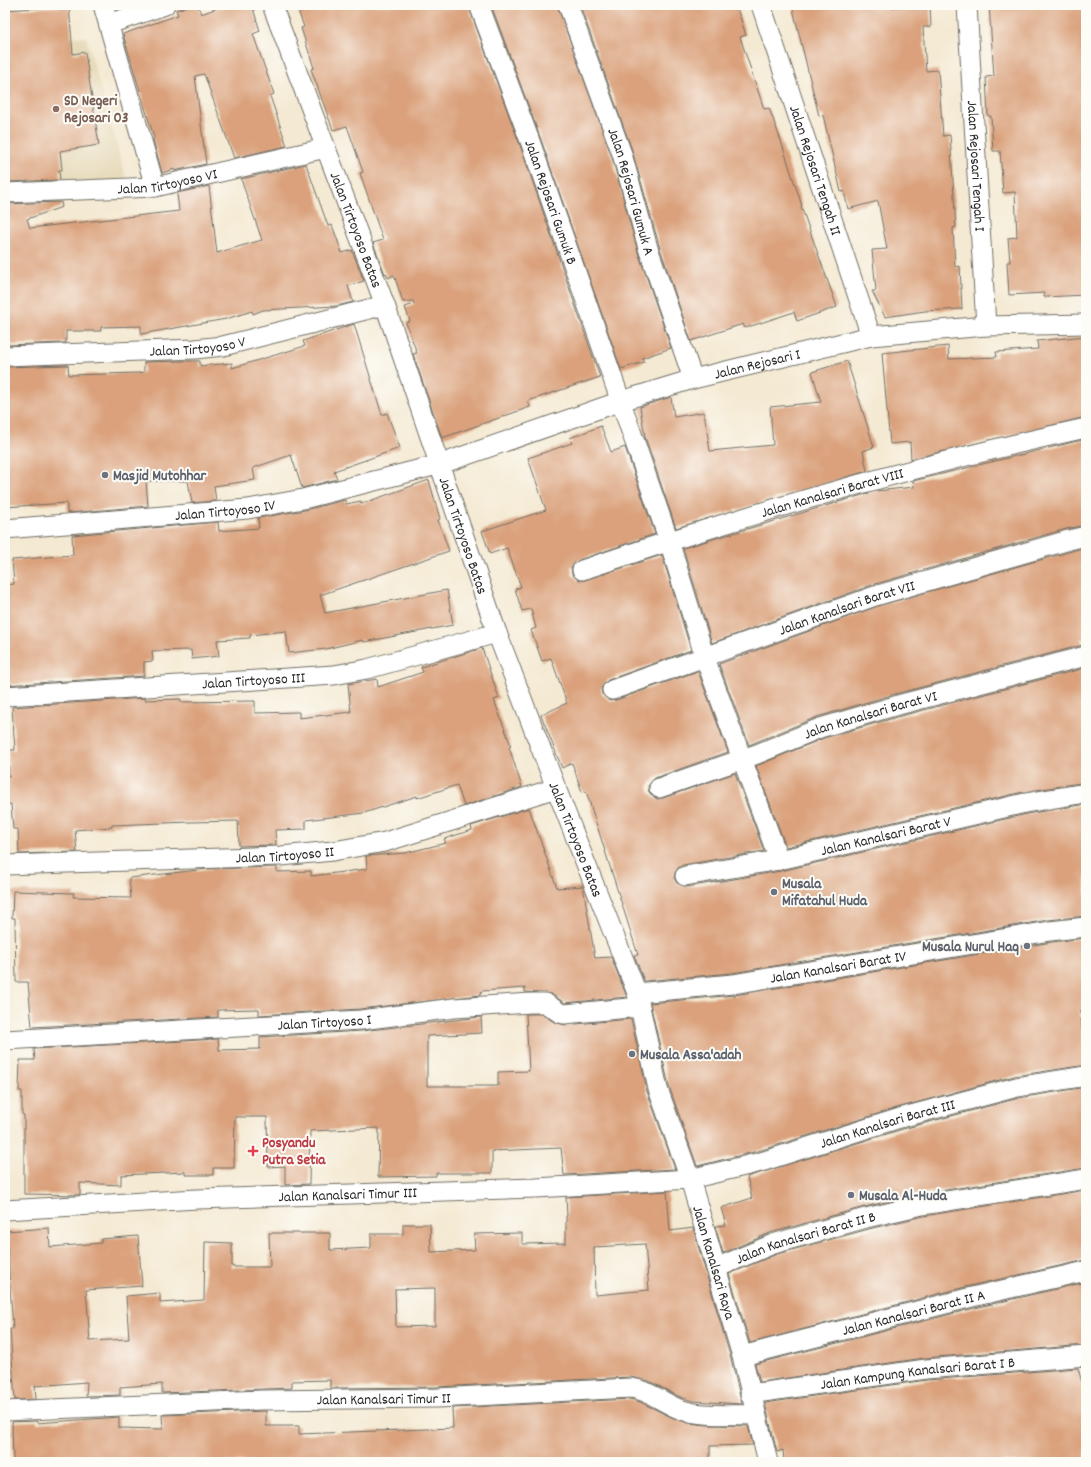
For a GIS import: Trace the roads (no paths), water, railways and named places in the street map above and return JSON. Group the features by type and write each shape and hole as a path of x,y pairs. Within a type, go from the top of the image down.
{"street":[{"path":"103,5 155,187"},
{"path":"109,24 165,5"},
{"name":"Jalan Tirtoyoso Batas","path":"272,5 385,305 441,464 497,633 639,1000 654,1065"},
{"name":"Jalan Rejosari Gumuk B","path":"479,5 530,141 621,401 668,540 705,658 743,758 779,860"},
{"name":"Jalan Rejosari Gumuk A","path":"568,5 622,154 648,248 693,380"},
{"name":"Jalan Rejosari Tengah II","path":"761,5 871,336"},
{"name":"Jalan Rejosari Tengah I","path":"967,5 986,326"},
{"name":"Jalan Tirtoyoso VI","path":"5,193 155,187 326,148"},
{"name":"Jalan Tirtoyoso V","path":"5,356 195,349 223,346 385,305"},
{"name":"Jalan Rejosari I","path":"441,464 621,401 693,380 871,336 986,326 1086,324"},
{"name":"Jalan Kanalsari Barat VIII","path":"582,570 668,540 904,472 1086,428"},
{"name":"Jalan Tirtoyoso IV","path":"5,529 270,506 441,464"},
{"name":"Jalan Kanalsari Barat VII","path":"612,690 875,596 1086,536"},
{"name":"Jalan Tirtoyoso III","path":"5,696 334,675 368,669 497,633"},
{"name":"Jalan Kanalsari Barat VI","path":"659,788 743,758 820,728 898,705 1086,656"},
{"name":"Jalan Tirtoyoso II","path":"5,865 280,856 334,852 385,842 556,788"},
{"name":"Jalan Kanalsari Barat V","path":"685,876 779,860 1025,803 1086,792"},
{"name":"Jalan Kanalsari Barat IV","path":"639,1000 1042,932 1086,927"},
{"name":"Jalan Tirtoyoso I","path":"5,1040 361,1020 454,1008 531,1003 545,1003 564,1014 639,1000"},
{"name":"Jalan Kanalsari Raya","path":"654,1065 658,1089 690,1179 742,1356 750,1394 768,1462"},
{"name":"Jalan Kanalsari Barat III","path":"690,1179 761,1162 900,1118 1017,1087 1086,1076"},
{"name":"Jalan Kanalsari Timur III","path":"5,1210 197,1199 536,1188 690,1179"},
{"name":"Jalan Kanalsari Barat II B","path":"716,1268 773,1244 866,1218 922,1205 1086,1179"},
{"name":"Jalan Kanalsari Barat II A","path":"742,1356 972,1297 1086,1271"},
{"name":"Jalan Kampung Kanalsari Barat I B","path":"750,1394 926,1369 1086,1356"},
{"name":"Jalan Kanalsari Timur II","path":"5,1411 261,1400 437,1398 631,1388 649,1392 667,1404 682,1410 756,1415"}],"place":[{"name":"SD Negeri Rejosari 03","path":"56,109"},
{"name":"Masjid Mutohhar","path":"105,475"},
{"name":"Musala Mifatahul Huda","path":"774,892"},
{"name":"Musala Nurul Haq","path":"1027,946"},
{"name":"Musala Assa'adah","path":"632,1054"},
{"name":"Posyandu Putra Setia","path":"253,1151"},
{"name":"Musala Al-Huda","path":"851,1195"}]}
